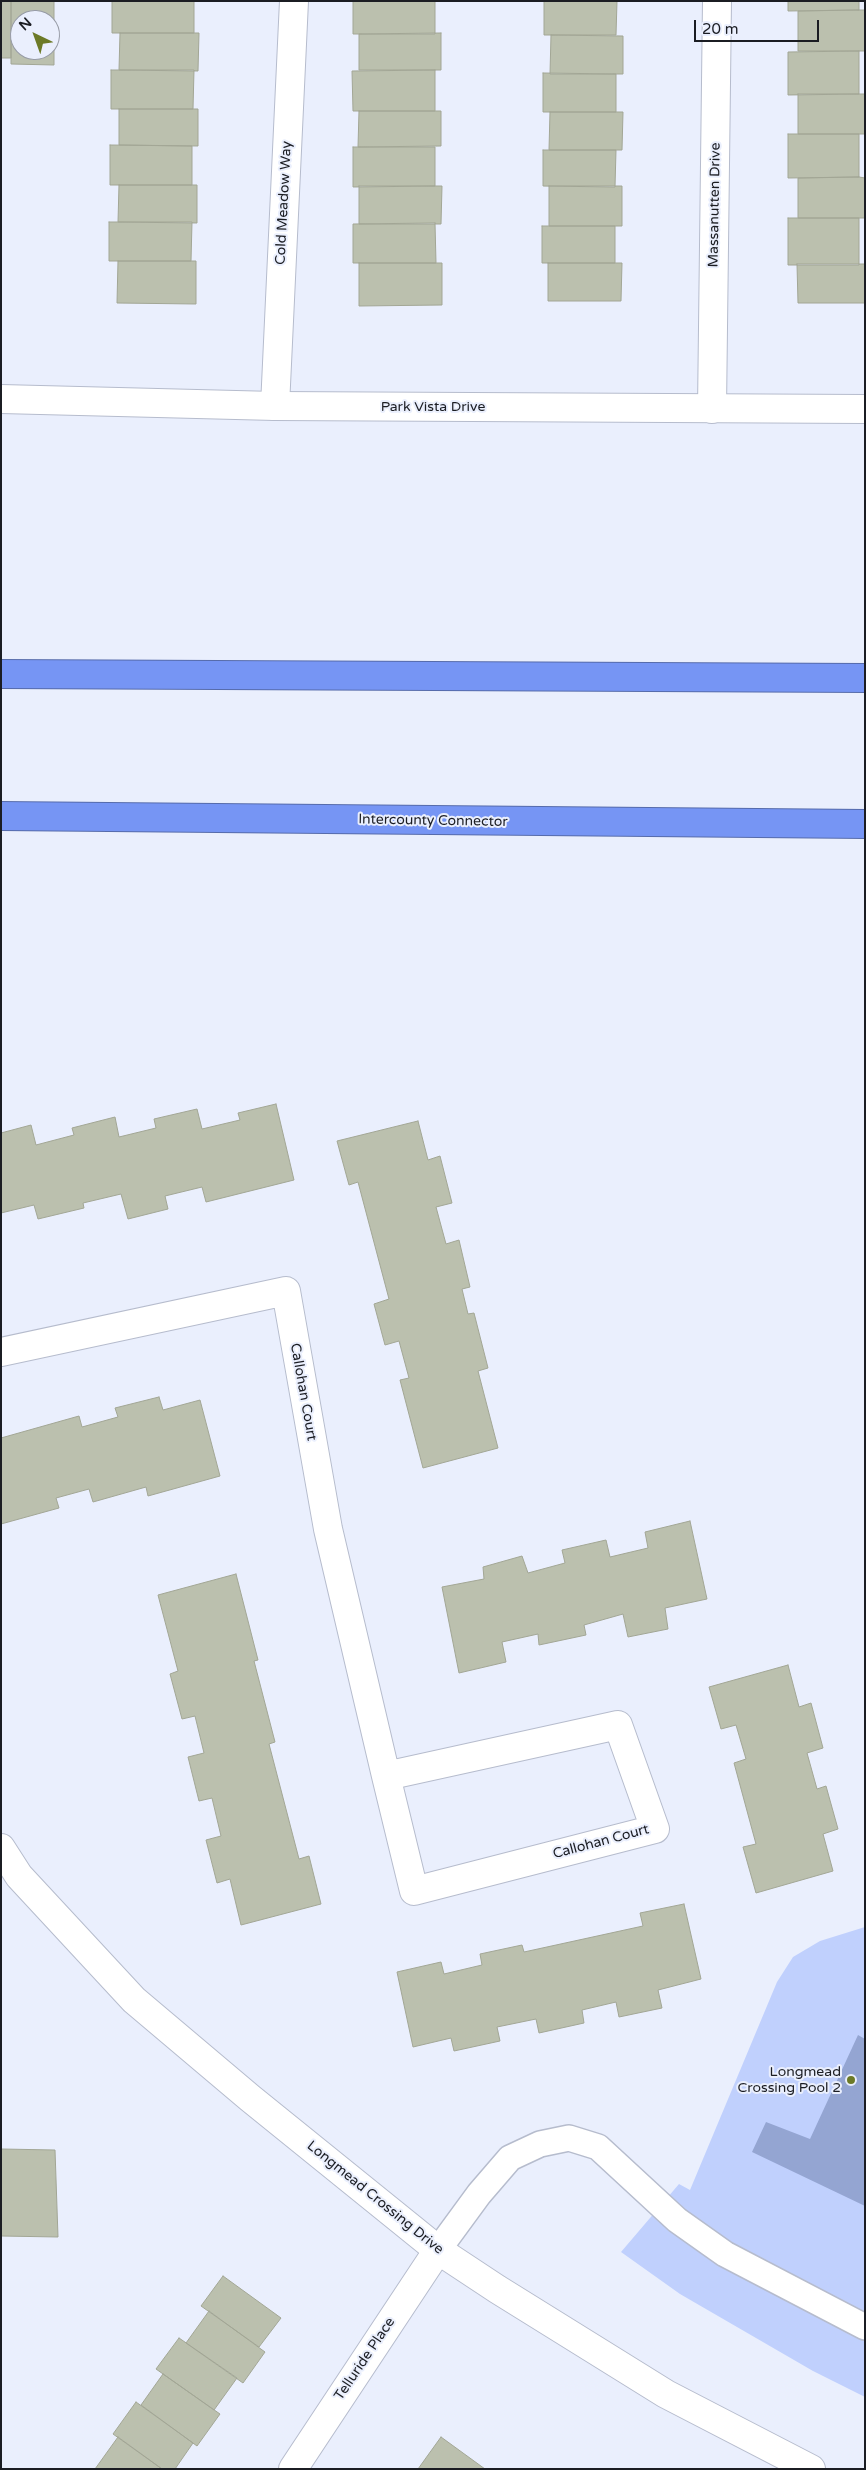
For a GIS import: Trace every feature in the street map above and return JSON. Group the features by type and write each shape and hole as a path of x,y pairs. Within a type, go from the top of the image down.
{"highway":[{"path":"1,674 865,678"},
{"name":"Intercounty Connector","path":"1,816 865,824"}],"street":[{"name":"Cold Meadow Way","path":"275,406 294,1"},
{"name":"Massanutten Drive","path":"712,409 717,1"},
{"name":"Park Vista Drive","path":"1,399 275,406 865,410"},
{"name":"Callohan Court","path":"1,1352 286,1291 328,1529 386,1776 414,1891 655,1829 618,1725 386,1776"},
{"name":"Longmead Crossing Drive","path":"1,1848 19,1876 134,2000 250,2098 438,2250 666,2394 811,2469"},
{"name":"Telluride Place","path":"293,2469 438,2250"}],"lane":[{"path":"438,2250 479,2194 510,2158 540,2144 569,2138 598,2147 677,2220 725,2254 865,2327"}],"shaded area":[{"path":"865,1927 865,2397 813,2371 680,2294 621,2252 679,2184 690,2190 777,1982 793,1957 820,1941"},
{"name":"Longmead Crossing Pool 2","path":"858,2035 865,2039 865,2206 752,2152 766,2122 810,2139"}],"building":[{"path":"1,1 11,1 10,58 1,58"},
{"path":"11,1 54,1 54,10 11,10"},
{"path":"112,1 194,1 194,33 112,33"},
{"path":"353,1 435,1 435,34 353,34"},
{"path":"544,1 617,1 616,35 544,35"},
{"path":"788,1 859,1 859,10 788,11"},
{"path":"865,10 865,51 798,51 798,11"},
{"path":"120,33 199,33 198,71 119,70"},
{"path":"441,33 441,70 359,70 359,34"},
{"path":"551,35 623,36 623,74 550,74"},
{"path":"859,51 859,94 788,95 788,52"},
{"path":"11,60 54,60 54,65 11,64"},
{"path":"111,70 194,70 193,109 111,109"},
{"path":"435,70 435,111 353,111 352,71"},
{"path":"543,73 616,74 616,112 543,112"},
{"path":"798,94 865,94 865,134 798,134"},
{"path":"119,109 198,109 198,146 119,145"},
{"path":"359,111 441,111 441,146 358,147"},
{"path":"550,112 623,112 622,150 549,150"},
{"path":"788,134 859,134 859,177 788,178"},
{"path":"110,145 192,146 192,185 110,185"},
{"path":"353,147 435,147 435,186 353,187"},
{"path":"543,150 616,150 615,187 543,186"},
{"path":"798,178 865,178 865,218 798,218"},
{"path":"119,185 197,185 197,223 118,222"},
{"path":"359,186 442,186 441,224 359,224"},
{"path":"549,186 622,186 622,226 549,226"},
{"path":"788,218 859,218 859,265 788,265"},
{"path":"109,222 192,222 191,261 109,261"},
{"path":"435,223 436,263 353,263 353,224"},
{"path":"542,226 615,226 615,263 542,263"},
{"path":"118,261 196,261 196,304 117,303"},
{"path":"359,263 442,263 442,305 359,306"},
{"path":"548,263 622,263 621,301 548,301"},
{"path":"797,264 865,264 865,303 798,303"},
{"path":"276,1104 294,1180 206,1202 202,1187 165,1196 168,1209 128,1219 121,1194 83,1203 84,1208 38,1219 34,1205 1,1213 1,1133 31,1125 36,1145 74,1135 72,1128 115,1117 119,1137 156,1128 154,1119 197,1109 202,1129 240,1120 238,1113"},
{"path":"418,1121 428,1160 440,1156 452,1203 436,1207 446,1244 459,1240 470,1287 462,1289 468,1314 474,1313 488,1368 478,1371 498,1448 423,1468 400,1380 409,1378 399,1341 385,1345 374,1304 389,1299 358,1182 349,1185 337,1141"},
{"path":"159,1397 163,1410 200,1400 220,1476 148,1496 146,1487 93,1502 89,1489 56,1498 59,1508 1,1524 1,1438 79,1416 82,1427 118,1417 115,1408"},
{"path":"690,1521 707,1599 665,1608 668,1629 628,1637 623,1614 584,1625 586,1635 539,1645 538,1634 502,1642 506,1662 459,1673 442,1587 484,1579 483,1567 522,1556 528,1573 565,1563 562,1550 606,1540 610,1557 648,1548 645,1532"},
{"path":"236,1574 258,1660 254,1661 275,1742 269,1744 299,1859 309,1856 321,1904 241,1925 230,1879 217,1883 206,1840 221,1836 212,1798 199,1801 188,1757 204,1753 195,1716 182,1719 170,1674 178,1671 158,1595"},
{"path":"788,1665 799,1707 811,1703 823,1748 807,1753 817,1789 826,1786 838,1829 823,1834 833,1871 756,1893 743,1847 756,1844 734,1763 746,1759 736,1725 721,1729 709,1687"},
{"path":"684,1904 701,1979 658,1990 662,2008 619,2017 616,2002 582,2010 584,2023 539,2033 536,2019 497,2027 500,2041 454,2051 451,2038 413,2047 397,1972 441,1962 444,1974 482,1965 480,1954 522,1945 524,1952 643,1926 640,1913"},
{"path":"1,2149 55,2150 58,2237 1,2236"},
{"path":"223,2276 281,2318 259,2347 201,2306"},
{"path":"209,2311 265,2352 243,2383 186,2343"},
{"path":"179,2338 237,2378 214,2410 156,2369"},
{"path":"163,2374 220,2414 197,2446 141,2405"},
{"path":"136,2402 193,2443 175,2469 162,2469 113,2434"},
{"path":"118,2437 162,2469 95,2469"},
{"path":"441,2437 485,2469 418,2469"}],"place":[{"name":"Longmead Crossing Pool 2","path":"851,2080"}]}
